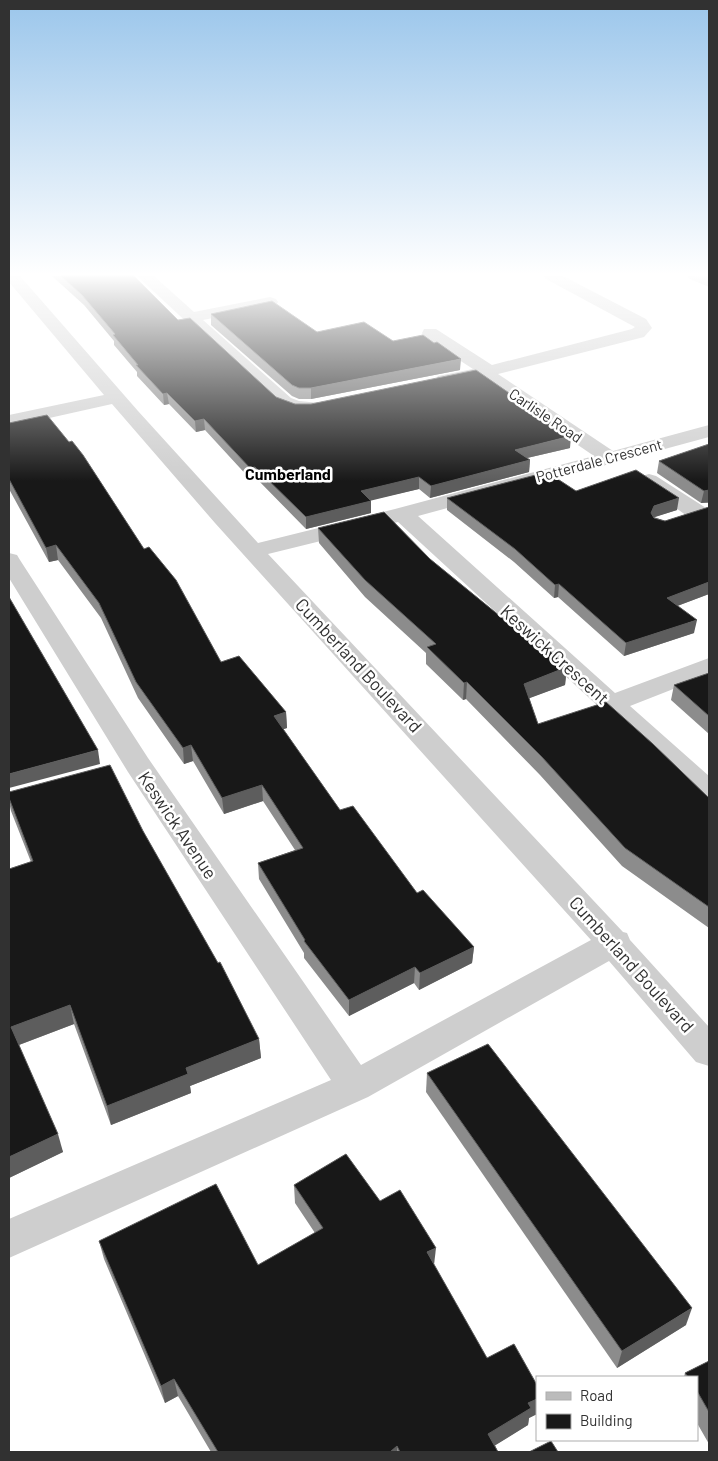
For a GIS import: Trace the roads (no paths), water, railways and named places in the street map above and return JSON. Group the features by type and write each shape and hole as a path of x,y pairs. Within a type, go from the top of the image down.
{"street":[{"name":"Cumberland Boulevard","path":"70,344 253,551 614,942 709,1051"},
{"path":"221,344 284,402 296,407 330,404"},
{"name":"Carlisle Road","path":"446,344 612,457 704,511"},
{"path":"426,384 486,372 594,344"},
{"path":"9,421 116,398"},
{"name":"Potterdale Crescent","path":"253,551 402,514 709,431"},
{"path":"671,522 704,511"},
{"name":"Keswick Crescent","path":"402,514 709,792"},
{"name":"Keswick Avenue","path":"9,560 124,769 355,1086"},
{"path":"610,704 709,666"},
{"path":"9,1239 355,1086 614,942"}],"district":[{"name":"Cumberland","path":"288,473"}]}
